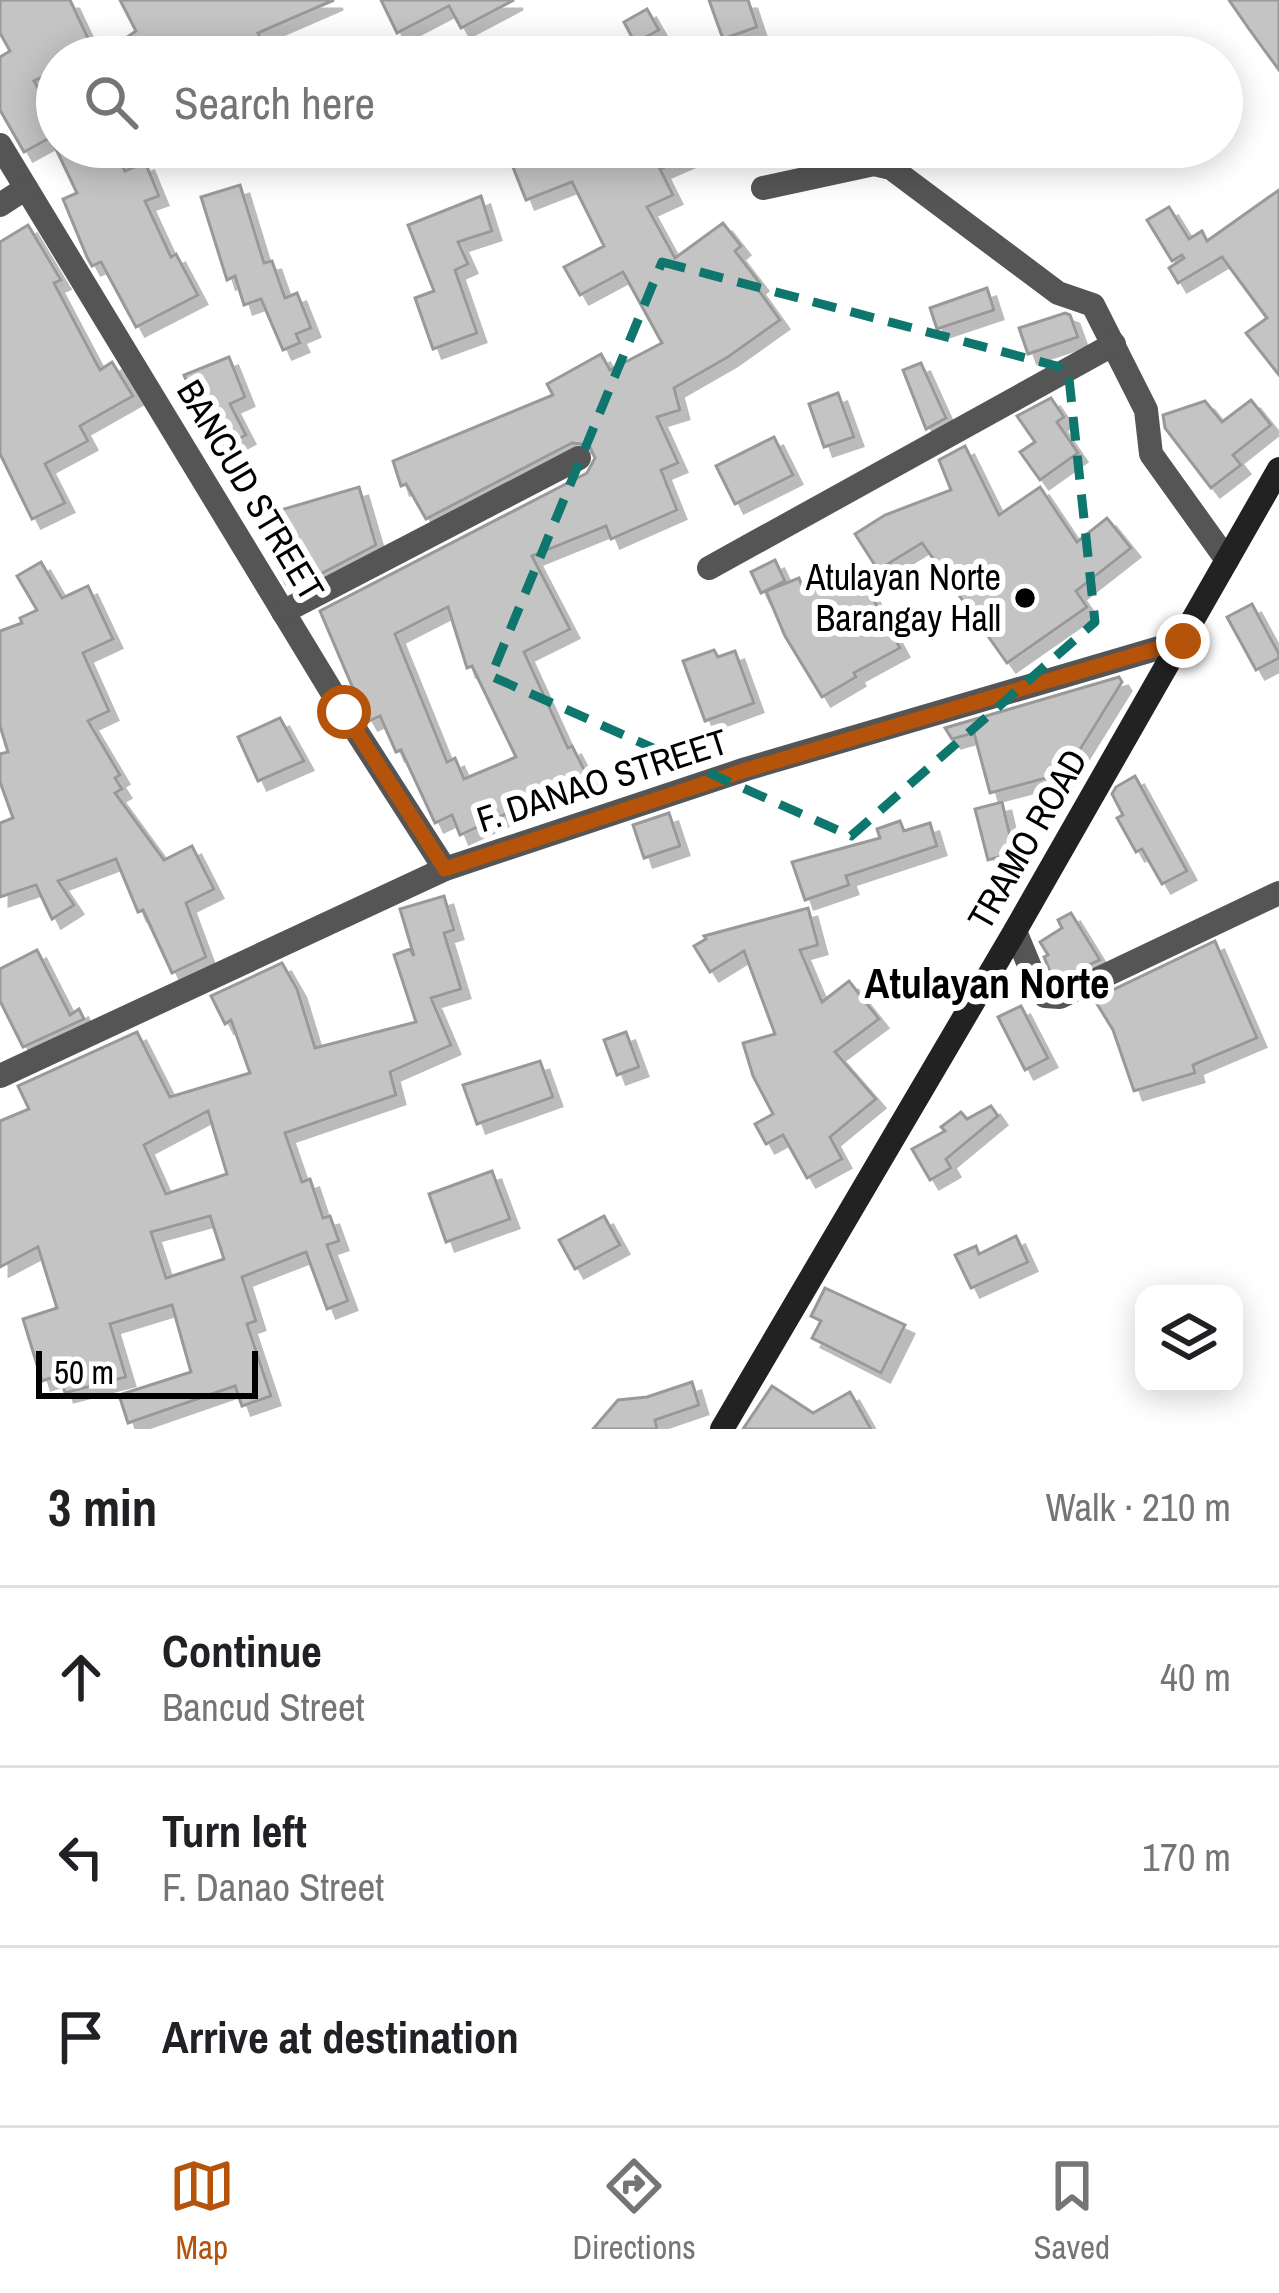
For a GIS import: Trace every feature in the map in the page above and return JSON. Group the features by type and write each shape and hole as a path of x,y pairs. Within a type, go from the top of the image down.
{"main road":[{"name":"TRAMO ROAD","path":"722,1429 1279,469"}],"street":[{"name":"BANCUD STREET","path":"0,146 445,869"},
{"path":"763,188 856,168"},
{"path":"891,168 1058,293 1093,304 1146,410 1151,454 1227,560"},
{"path":"0,205 26,188"},
{"path":"709,568 1114,344"},
{"path":"283,612 579,458"},
{"name":"F. DANAO STREET","path":"0,1076 445,869 746,770 1183,641"},
{"path":"1015,931 1039,989 1045,996 1060,997 1279,893"}],"highlighted area":[{"path":"662,262 1068,369 1095,622 851,836 491,676"}],"building":[{"path":"0,0 70,0 87,36 36,36 36,145 24,152 0,110 0,57 10,51 0,33"},
{"path":"120,0 334,0 260,36 129,36 136,31"},
{"path":"381,0 514,0 461,28 449,6 397,33"},
{"path":"709,0 748,0 757,27 722,36"},
{"path":"1229,0 1279,0 1279,70 1249,29"},
{"path":"647,9 659,30 631,36 624,22"},
{"path":"65,168 147,168 159,196 145,201 171,257 176,254 198,295 136,327 101,262 92,266 87,257 63,199 77,193"},
{"path":"513,168 662,168 673,195 647,207 675,258 723,223 741,246 735,251 780,320 674,388 680,410 657,417 678,463 661,470 677,510 611,539 606,526 532,556 570,629 524,652 568,748 572,746 590,781 558,796 556,791 460,835 452,815 435,823 380,716 369,721 320,611 587,473 595,458 589,445 572,443 426,519 406,484 401,486 393,461 553,395 547,384 601,354 610,370 662,343 623,272 580,295 564,267 604,246 572,182 526,200","holes":["448,607 467,668 472,666 516,757 464,779 455,758 447,762 395,634"]},
{"path":"240,185 264,263 272,261 285,298 297,293 311,328 296,334 300,343 283,350 261,299 244,305 235,276 227,280 201,197"},
{"path":"1279,190 1279,375 1246,333 1267,318 1222,257 1178,283 1169,268 1184,258 1172,261 1147,220 1169,207 1189,239 1202,231 1207,241"},
{"path":"481,196 492,231 458,242 468,264 455,270 477,333 433,349 415,298 434,291 408,225"},
{"path":"28,225 61,280 54,283 100,370 112,362 133,396 80,426 88,441 45,464 65,503 32,519 0,454 0,242"},
{"path":"987,288 994,310 937,329 930,308"},
{"path":"1065,313 1078,337 1028,354 1019,328"},
{"path":"229,357 245,397 230,404 246,435 220,449 184,375"},
{"path":"921,363 946,418 926,429 903,370"},
{"path":"838,393 854,437 824,447 809,404"},
{"path":"1051,398 1064,417 1057,422 1078,453 1040,480 1020,452 1035,442 1017,416"},
{"path":"1251,400 1271,425 1233,455 1241,465 1211,488 1165,428 1163,415 1205,401 1222,422"},
{"path":"774,437 793,475 735,504 716,466"},
{"path":"965,446 999,515 1040,487 1077,542 1107,518 1131,548 1076,591 1087,607 1007,663 922,543 878,570 855,534 885,515 951,490 939,460"},
{"path":"359,487 376,545 307,581 306,577 286,584 273,556 286,552 274,512"},
{"path":"775,560 785,581 761,593 751,572"},
{"path":"41,562 62,598 88,586 113,639 83,653 109,711 88,721 120,775 115,778 122,789 115,793 164,860 192,846 214,889 186,903 206,957 172,973 143,910 138,912 116,859 58,881 74,905 52,919 36,885 0,897 0,823 13,818 0,782 0,754 8,752 0,726 0,631 22,623 20,618 37,610 17,576"},
{"path":"838,567 842,575 857,569 900,648 822,697 785,636 766,591 799,578 802,586"},
{"path":"1252,604 1279,654 1256,670 1227,617"},
{"path":"714,650 718,657 735,651 754,703 705,721 683,661"},
{"path":"1119,677 1122,682 1058,785 1050,777 990,793 974,733 952,739 945,728"},
{"path":"280,718 304,761 258,781 238,737"},
{"path":"1135,776 1187,871 1162,884 1117,818 1123,815 1112,794"},
{"path":"1002,802 1014,853 988,860 975,809"},
{"path":"669,813 680,846 644,858 633,825"},
{"path":"900,821 904,831 930,823 937,846 846,876 849,885 805,900 792,862 880,838 877,829"},
{"path":"444,896 454,930 444,933 461,989 431,998 451,1045 390,1072 396,1095 285,1133 302,1182 310,1179 323,1218 330,1216 339,1241 327,1245 348,1301 327,1309 306,1252 242,1277 256,1321 247,1324 271,1396 242,1406 235,1386 128,1423 119,1395 191,1372 172,1305 110,1324 126,1377 65,1393 60,1375 42,1381 23,1319 57,1308 38,1247 0,1267 0,1121 29,1109 18,1086 137,1032 170,1097 250,1073 231,1020 225,1024 211,996 282,963 297,989 315,1048 416,1022 394,955 410,949 414,956 400,909","holes":["208,1111 227,1174 166,1194 144,1145","210,1216 224,1259 166,1278 151,1232"]},
{"path":"808,908 818,945 800,950 822,1002 849,981 879,1019 835,1052 876,1099 830,1137 842,1159 807,1178 783,1135 766,1144 755,1124 773,1114 753,1076 743,1043 775,1034 744,951 710,972 694,946 704,936"},
{"path":"1071,913 1100,960 1054,980 1040,942 1062,928 1058,920"},
{"path":"1215,941 1257,1038 1193,1065 1195,1073 1134,1091 1113,1030 1094,999"},
{"path":"37,950 70,1015 79,1009 84,1019 23,1047 0,1001 0,969"},
{"path":"1021,1006 1048,1058 1025,1070 998,1017"},
{"path":"626,1032 639,1067 617,1075 604,1040"},
{"path":"540,1061 553,1097 477,1124 463,1085"},
{"path":"991,1106 998,1116 946,1159 951,1168 930,1180 912,1149 945,1131 941,1127 961,1112 967,1119"},
{"path":"492,1171 510,1219 446,1242 429,1194"},
{"path":"604,1216 620,1245 575,1269 559,1240"},
{"path":"1016,1236 1028,1262 971,1288 955,1255 976,1246 979,1254"},
{"path":"825,1288 905,1325 881,1373 812,1338 821,1321 811,1316"},
{"path":"692,1382 699,1405 655,1420 657,1429 593,1429 618,1400 647,1397"},
{"path":"772,1386 813,1413 850,1392 871,1429 743,1429"}],"place":[{"name":"Atulayan Norte Barangay Hall","path":"1025,598"}],"district":[{"name":"Atulayan Norte","path":"987,983"}],"route":[{"path":"344,712 445,869 746,770 1183,641"}]}
